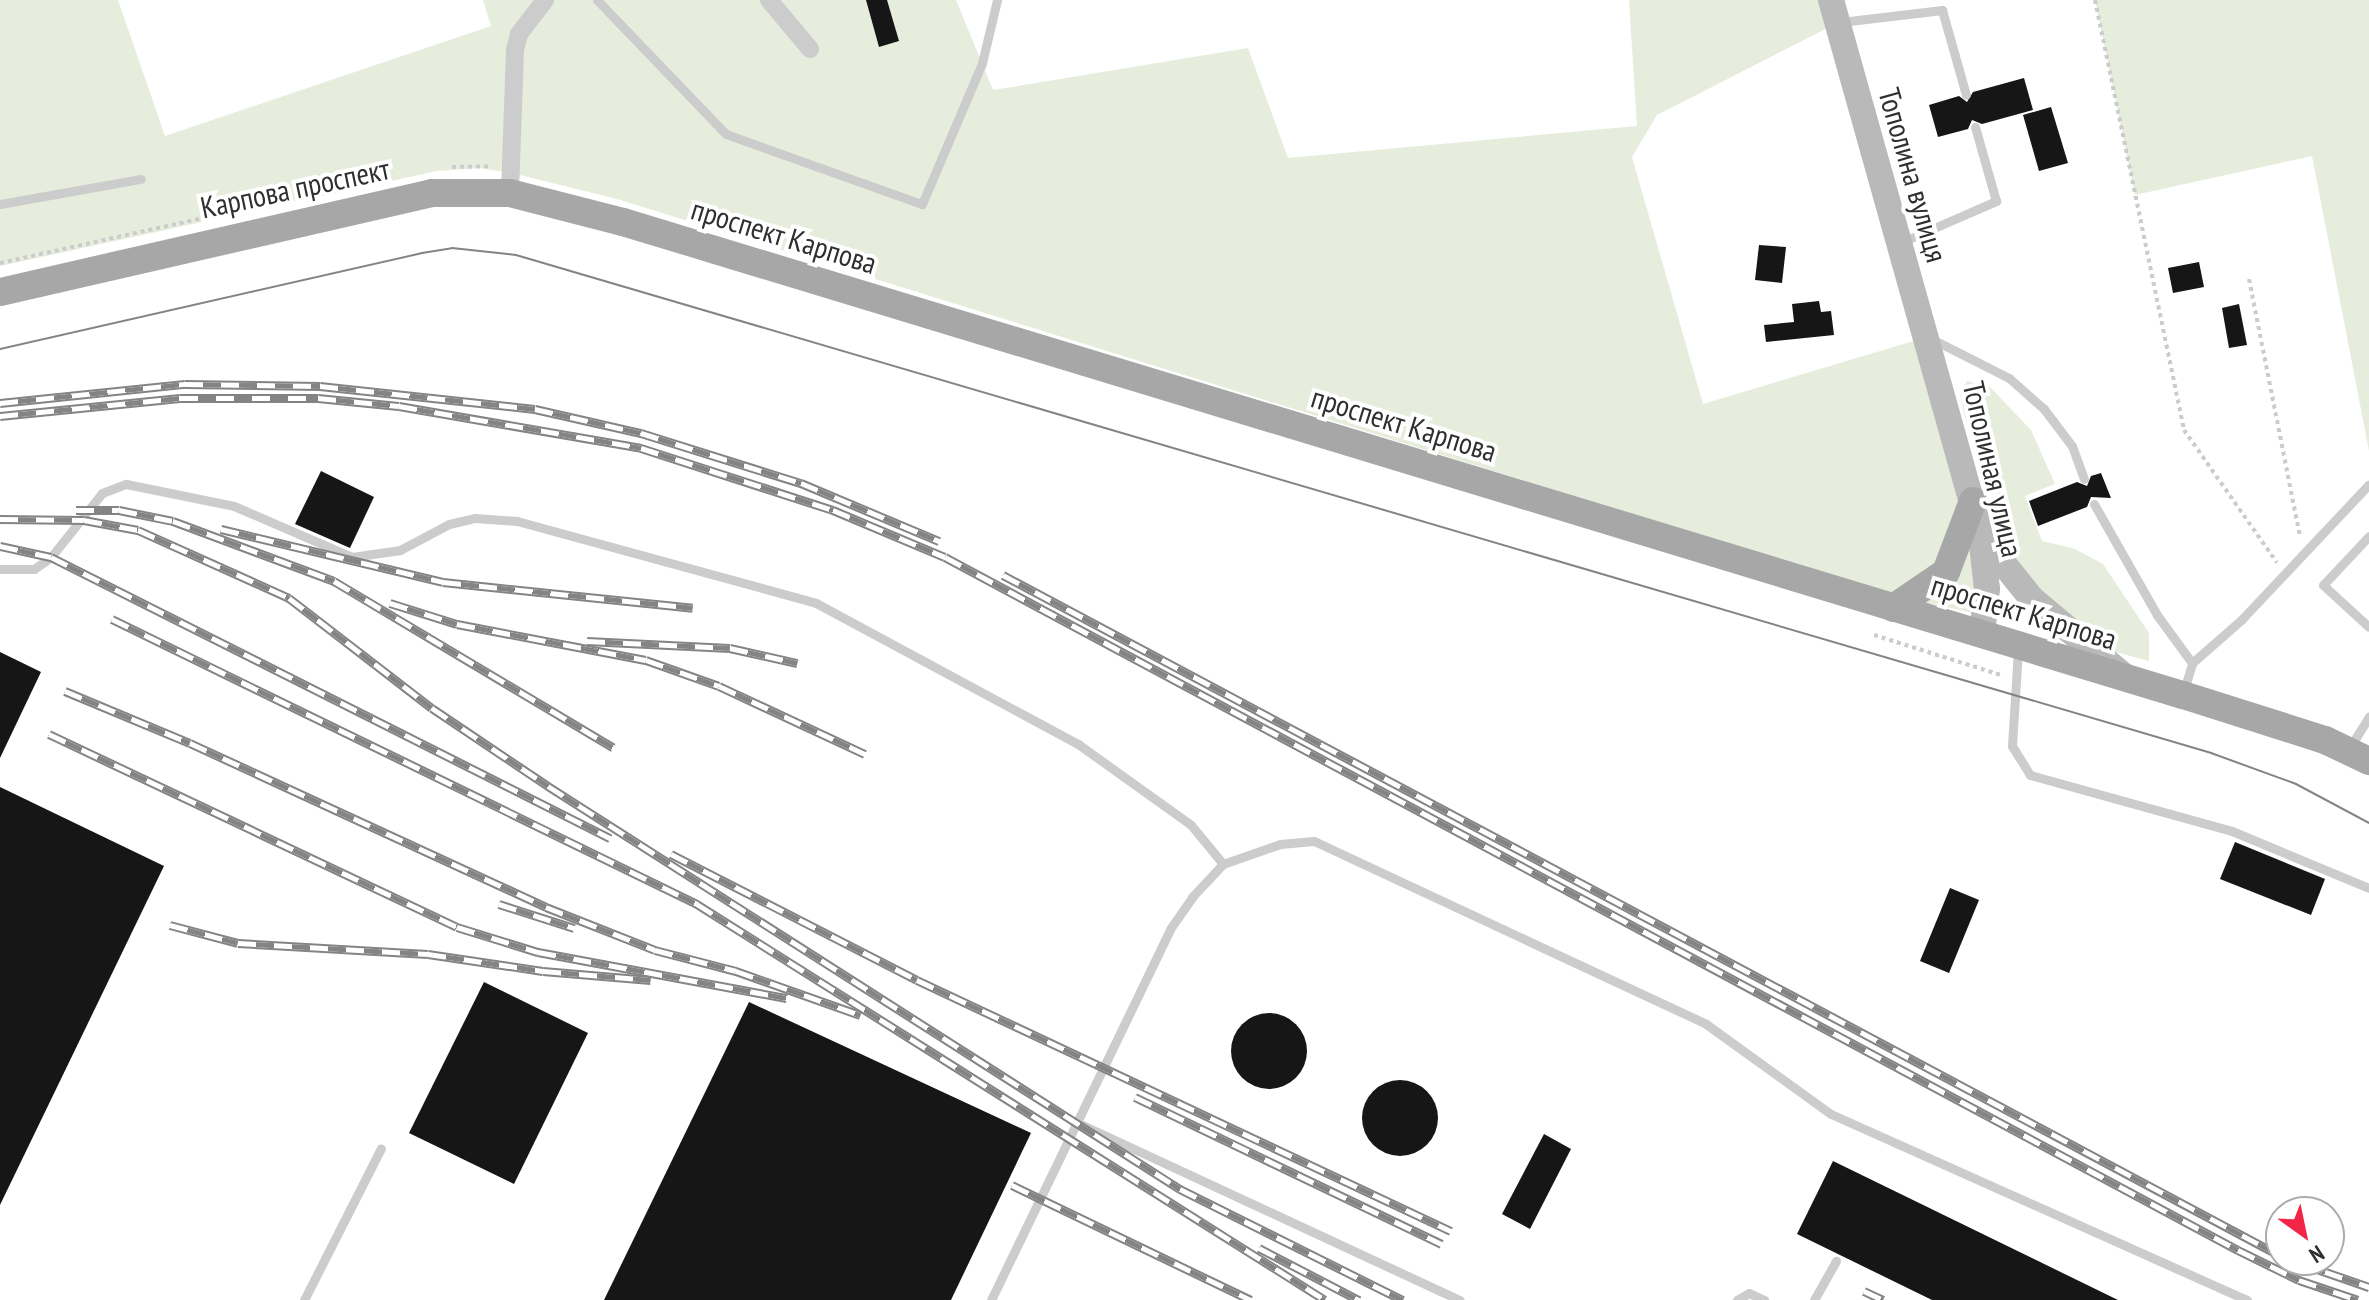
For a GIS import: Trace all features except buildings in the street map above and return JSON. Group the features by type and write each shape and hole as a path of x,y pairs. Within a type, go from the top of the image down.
{"main road":[{"name":"Тополина вулиця","path":"1834,11 1935,366"},
{"name":"Карпова проспект","path":"0,292 432,193 510,193 606,218"},
{"name":"проспект Карпова","path":"606,218 2183,695"},
{"name":"Тополиная улица","path":"1935,366 1981,535 1987,589 1982,634"},
{"path":"1893,608 1946,572 1956,557 1973,501"},
{"path":"1981,535 2032,599 2128,679"},
{"path":"2183,695 2359,756"}],"street":[{"path":"510,193 515,50 519,34 545,0"},
{"path":"769,0 810,49"}],"lane":[{"path":"597,0 726,134 922,204 982,63 997,0"},
{"path":"1834,11 1942,10 1966,95"},
{"path":"1899,244 1996,201 1975,127"},
{"path":"0,204 141,179"},
{"path":"1927,337 2009,378 2044,409 2072,446 2084,479"},
{"path":"0,569 34,569 51,557 102,493 126,484 234,506 352,557 400,550 462,521 517,521 816,603 1078,744 1191,825 1223,864"},
{"path":"2183,695 2192,663 2285,573 2369,484"},
{"path":"2094,504 2157,615 2192,663"},
{"path":"2369,536 2323,585 2369,627"},
{"path":"2019,645 2012,746 2030,775 2232,831 2369,888"},
{"path":"2359,756 2369,716"},
{"path":"991,1300 1170,929 1223,864 1280,844 1314,841 1352,854 1706,1024 1831,1114 2247,1300"},
{"path":"1076,1122 1460,1300"},
{"path":"304,1300 381,1148"},
{"path":"1818,1299 1836,1261"},
{"path":"1737,1300 1749,1293 1764,1300"}],"path":[{"path":"2095,0 2184,430 2285,573"},
{"path":"2249,279 2303,553"},
{"path":"1874,635 2017,680"}],"green space":[{"path":"0,0 118,0 165,136 491,26 483,0 956,0 993,90 1248,48 1288,158 1637,126 1629,0 1831,0 1837,23 1657,115 1632,157 1703,404 1927,337 1975,506 2000,619 1897,596 617,199 512,173 479,168 437,171 0,266"},
{"path":"2095,0 2369,0 2369,451 2312,156 2135,195"},
{"path":"1967,381 1990,387 2031,430 2055,484 2025,496 2042,541 2075,549 2103,564 2149,633 2149,661 2112,651 2040,594 2009,556 2012,550 1995,482 1985,477 1964,413 1960,393"}],"tram line":[{"path":"0,349 422,253 452,248 516,255 2211,753 2296,784 2369,823"}],"railway":[{"path":"0,403 185,384 320,386 535,409 641,433 801,483 939,541"},
{"path":"0,416 180,398 318,398 399,406 641,448 833,510 945,557 2238,1250 2299,1280 2358,1300"},
{"path":"76,510 119,510 173,521 334,581 613,747"},
{"path":"0,519 84,520 138,530 289,598 432,708 548,786 1180,1189 1403,1300"},
{"path":"221,529 443,582 693,608"},
{"path":"0,546 51,557 610,838"},
{"path":"1003,575 2265,1247"},
{"path":"390,603 457,624 646,660 719,686 865,754"},
{"path":"112,619 697,904 1325,1300"},
{"path":"587,641 730,648 797,663"},
{"path":"65,691 190,743 546,907 655,950 736,971 860,1015"},
{"path":"49,734 457,927 538,952 787,998"},
{"path":"671,854 917,980 1451,1231"},
{"path":"499,904 574,928"},
{"path":"170,925 238,943 428,954 543,971 651,980"},
{"path":"1135,1097 1442,1244"},
{"path":"1012,1185 1251,1300"},
{"path":"1259,1248 1359,1300"},
{"path":"2337,1276 2369,1287"},
{"path":"1864,1291 1883,1300"}]}
